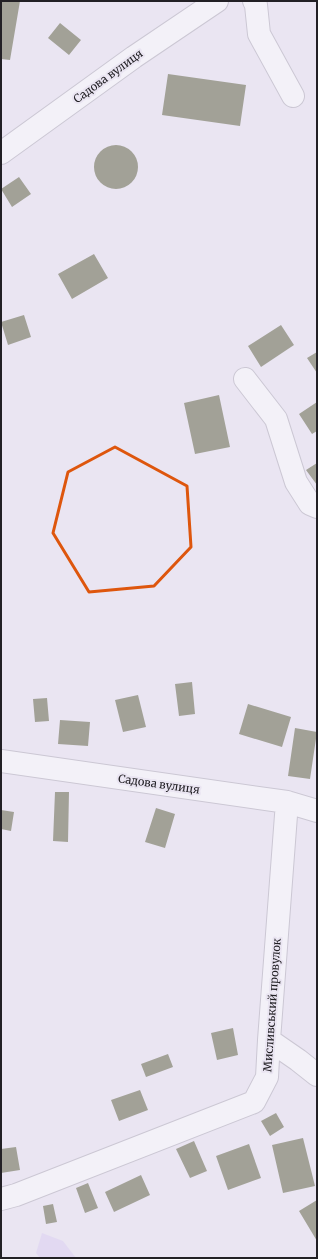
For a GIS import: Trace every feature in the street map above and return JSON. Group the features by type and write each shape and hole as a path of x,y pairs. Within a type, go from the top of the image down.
{"street":[{"name":"Садова вулиця","path":"3,150 134,57 217,1"},
{"path":"254,1 256,5 259,34 293,96"},
{"path":"245,379 276,419 296,482 310,504 317,507"},
{"name":"Садова вулиця","path":"1,761 287,802 317,811"},
{"name":"Мисливський провулок","path":"1,1199 16,1195 254,1102 267,1077 287,802"},
{"path":"269,1040 317,1075"}],"highlighted area":[{"path":"115,447 187,486 191,547 154,586 89,592 53,533 68,472"}],"shaded area":[{"path":"42,1233 63,1241 76,1258 40,1258 36,1253"}],"building":[{"path":"1,1 20,1 10,60 1,59"},
{"path":"60,23 81,40 69,55 48,38"},
{"path":"168,74 246,85 240,126 162,115"},
{"path":"112,145 120,145 125,146 132,151 137,158 137,176 132,183 125,188 112,189 104,186 97,179 94,171 94,163 97,155 104,148"},
{"path":"19,177 31,194 12,207 1,189"},
{"path":"94,254 108,278 72,299 58,274"},
{"path":"24,315 31,337 8,345 1,322"},
{"path":"281,325 294,345 261,367 248,346"},
{"path":"317,352 317,373 307,358"},
{"path":"219,395 230,447 195,454 184,403"},
{"path":"317,402 317,431 312,434 299,414"},
{"path":"317,463 317,485 306,470"},
{"path":"192,682 195,714 179,716 175,684"},
{"path":"138,695 146,727 123,732 115,700"},
{"path":"47,698 49,721 35,722 33,699"},
{"path":"248,704 291,717 282,747 239,734"},
{"path":"60,720 90,722 88,746 58,744"},
{"path":"295,728 317,732 310,779 288,776"},
{"path":"55,792 69,792 68,842 53,841"},
{"path":"156,808 175,814 165,848 145,842"},
{"path":"1,810 14,812 11,831 1,829"},
{"path":"233,1028 238,1055 217,1060 211,1033"},
{"path":"168,1054 173,1067 146,1077 141,1064"},
{"path":"140,1090 148,1110 119,1121 111,1100"},
{"path":"276,1113 284,1127 270,1136 261,1121"},
{"path":"303,1138 315,1186 283,1193 272,1145"},
{"path":"194,1141 207,1171 190,1178 176,1149"},
{"path":"249,1144 261,1178 228,1190 216,1156"},
{"path":"16,1147 20,1170 1,1173 1,1149"},
{"path":"141,1175 150,1195 114,1212 105,1192"},
{"path":"88,1183 98,1208 85,1213 76,1188"},
{"path":"317,1200 317,1241 299,1211"},
{"path":"53,1204 57,1222 46,1224 43,1206"}]}
